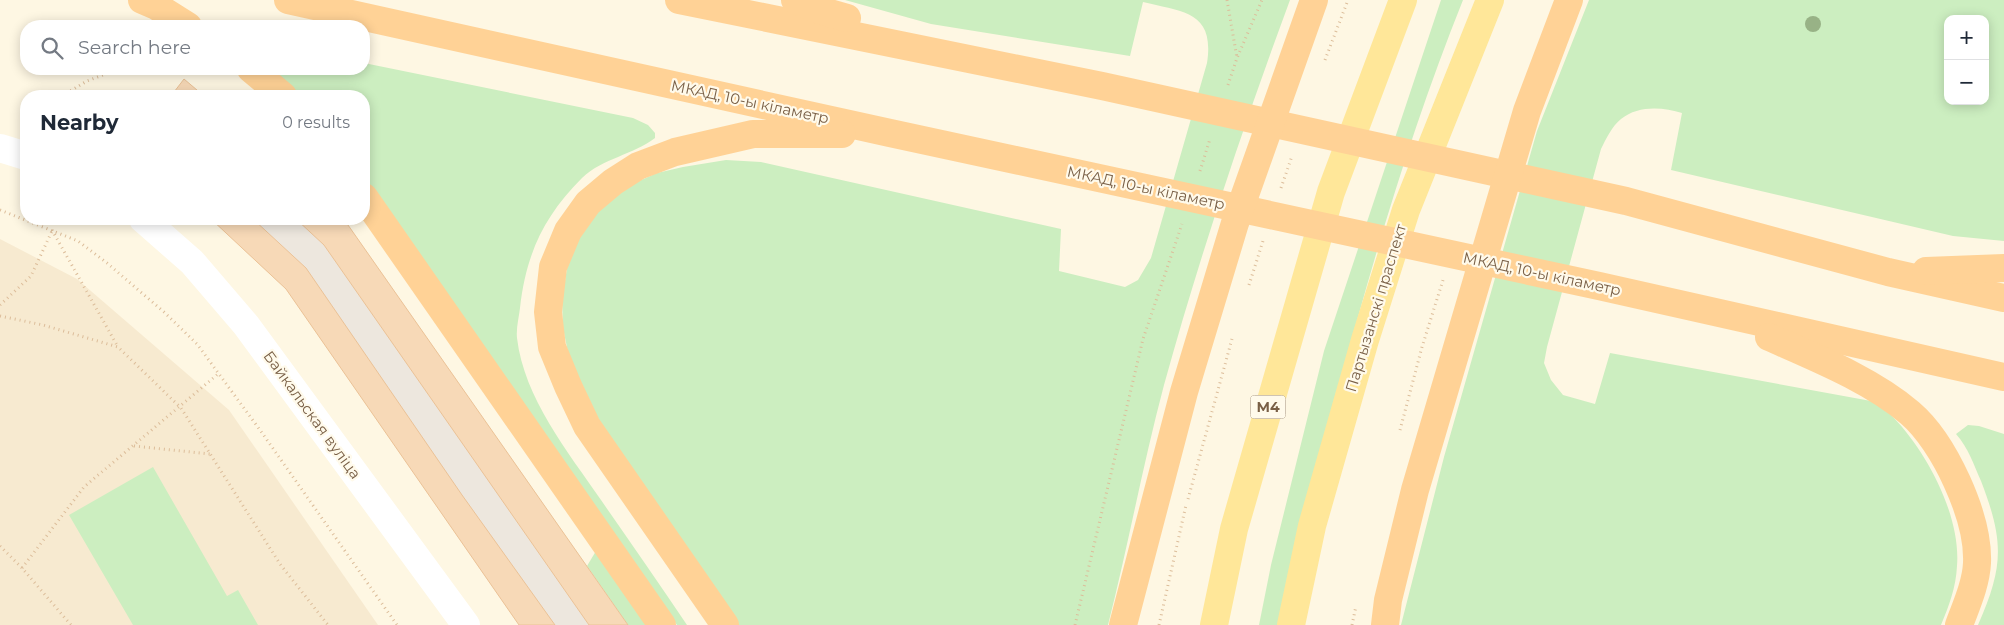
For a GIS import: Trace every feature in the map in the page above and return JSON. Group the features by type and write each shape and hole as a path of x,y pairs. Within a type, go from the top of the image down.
{"highway":[{"path":"142,0 178,20"},
{"name":"МКАД, 10-ы кіламетр","path":"288,0 890,133 1599,286 2004,377"},
{"path":"679,0 1110,88 1626,201 1888,272 2004,298"},
{"path":"795,0 816,9 945,48 1110,88"},
{"path":"1127,617 1184,392 1235,223 1314,0"},
{"path":"1385,617 1415,490 1524,121 1569,0"},
{"path":"258,75 276,90"},
{"path":"726,625 587,426 552,347 548,312 553,267 568,231 588,203 613,182 638,166 675,152 753,134 890,133"},
{"path":"370,206 662,625"},
{"path":"1888,272 2004,268"},
{"path":"1715,313 1824,362 1884,394 1910,413 1935,442 1959,486 1972,524 1977,563 1969,598 1959,625"}],"main road":[{"name":"М4","path":"1214,625 1234,529 1328,201 1403,0"},
{"name":"Партызанскі праспект","path":"1291,625 1312,526 1365,340 1406,210 1490,0"}],"street":[{"path":"0,148 20,154"},
{"name":"Байкальская вуліца","path":"149,225 192,262 246,325 466,625"}],"path":[{"path":"1227,0 1237,58"},
{"path":"1228,86 1237,58 1262,0"},
{"path":"1322,68 1348,0"},
{"path":"72,90 87,81 103,75"},
{"path":"1197,180 1212,133"},
{"path":"1279,195 1294,150"},
{"path":"0,210 20,218"},
{"path":"1075,625 1144,339 1184,217"},
{"path":"39,225 78,241 164,312 197,344 397,625"},
{"path":"0,305 31,276 52,230"},
{"path":"52,230 118,346 180,408 280,564 328,625"},
{"path":"1248,287 1266,232"},
{"path":"0,316 43,325 118,346"},
{"path":"1159,625 1187,503 1234,333"},
{"path":"22,568 84,487 218,374"},
{"path":"134,446 210,454"},
{"path":"0,546 22,568 71,625"}],"shaded area":[{"path":"217,225 348,225 628,625 519,625 286,289"},
{"path":"0,239 77,279 229,410 378,625 0,625"}],"green space":[{"path":"845,0 1290,0 1223,191 1178,336 1156,415 1108,625 738,625 609,441 569,357 563,328 562,300 567,268 577,239 591,219 608,202 630,185 657,173 726,160 761,162 1061,229 1059,271 1125,287 1138,280 1151,258 1207,63 1208,46 1206,33 1201,23 1183,12 1143,2 1130,56 931,24"},
{"path":"1441,0 1463,0 1407,153 1360,309 1280,625 1259,625 1271,565 1324,351"},
{"path":"1589,0 2004,0 2004,241 1953,236 1671,170 1682,113 1667,109 1651,108 1635,111 1618,122 1601,149 1544,363 1551,380 1563,395 1595,404 1610,353 1871,401 1883,408 1906,431 1929,466 1947,506 1953,527 1957,547 1957,566 1952,596 1941,625 1401,625 1444,457 1537,131"},
{"path":"370,64 633,118 648,125 655,133 655,138 646,144 590,171 557,207 547,222 532,253 523,288 517,338 528,382 549,424 687,625 677,625 399,232 370,194 370,90 283,90 266,75 370,75"},
{"path":"1968,425 1979,426 2004,434 2004,625 1978,625 1993,586 1998,553 1997,537 1989,502 1970,456 1956,434"},
{"path":"153,467 227,596 238,590 258,625 133,625 69,515"},
{"path":"599,546 653,625 628,625 587,566"}],"building":[{"path":"184,79 197,90 176,90"},
{"path":"217,225 259,225 306,268 462,495 555,625 519,625 286,289"},
{"path":"302,225 348,225 628,625 589,625 324,245"}]}
